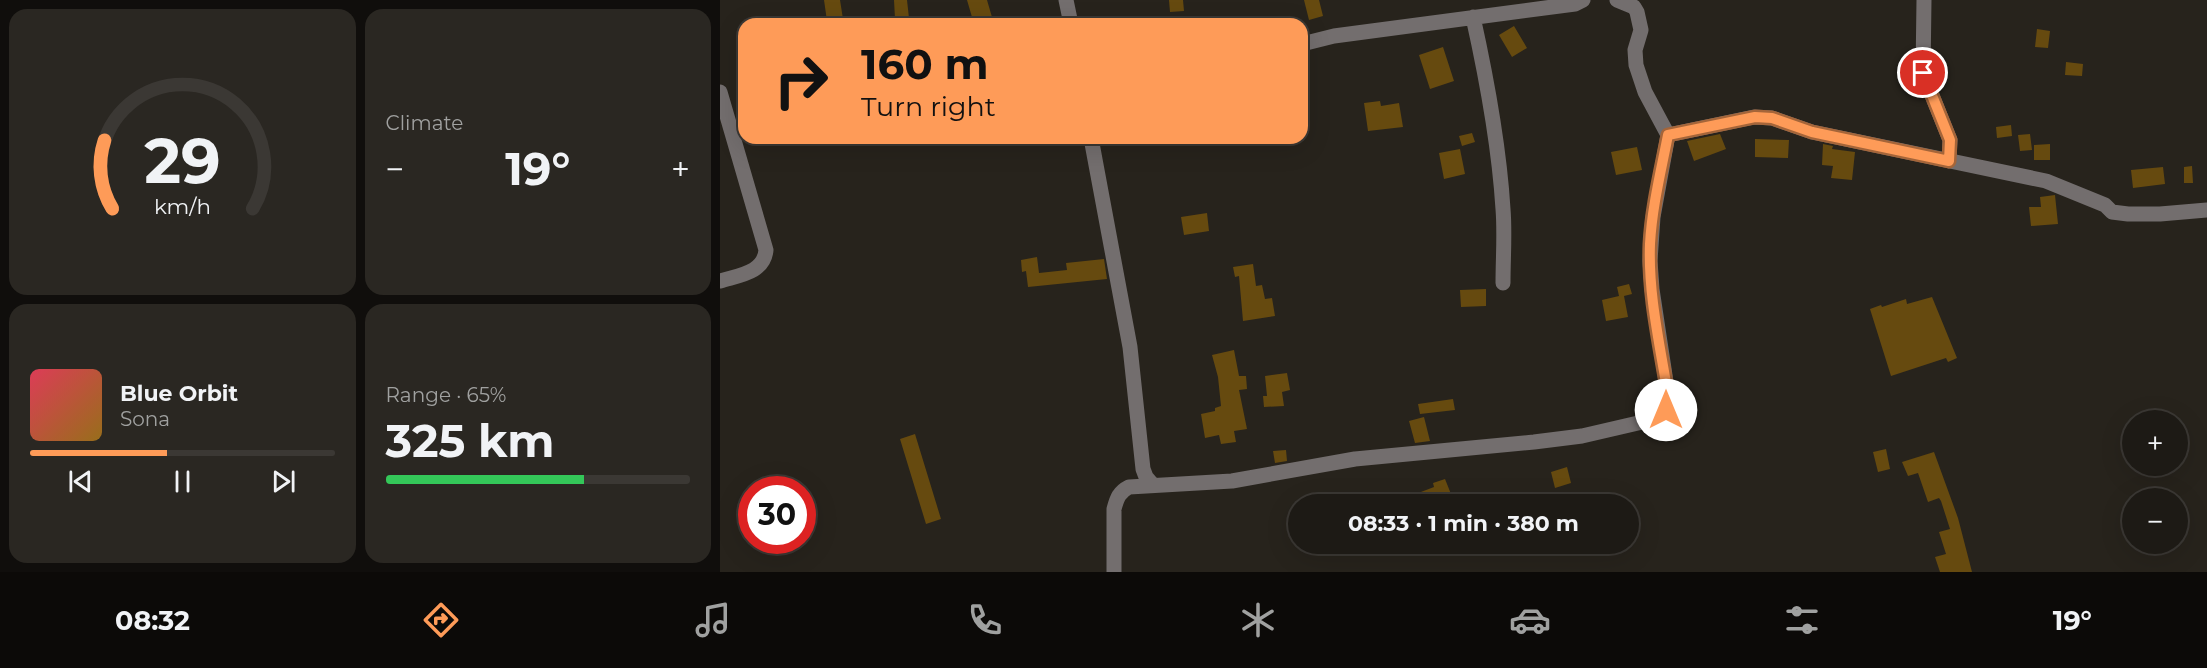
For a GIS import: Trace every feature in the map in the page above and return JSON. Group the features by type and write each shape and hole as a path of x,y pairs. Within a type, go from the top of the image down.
{"street":[{"path":"1066,0 1070,18"},
{"path":"1308,42 1334,36 1575,4 1583,0"},
{"path":"1114,572 1114,509 1121,491 1129,487 1232,481 1355,459 1573,437 1618,429 1660,415 1666,410 1668,395 1652,289 1650,242 1668,135 1645,92 1636,65 1635,50 1641,30 1637,12 1634,7 1617,0"},
{"path":"1924,0 1923,73 1950,140 1949,161"},
{"path":"1473,17 1489,92 1504,210 1503,283"},
{"path":"720,92 766,250 762,265 720,281"},
{"path":"1668,135 1755,117 1772,118 1812,132 2046,181 2105,205 2112,212 2160,214 2207,210"},
{"path":"1092,144 1130,347 1143,469 1152,484"}],"building":[{"path":"824,0 840,0 843,18 827,18"},
{"path":"894,0 907,0 909,18 895,18"},
{"path":"967,0 987,0 992,18 972,18"},
{"path":"1169,0 1183,0 1184,11 1170,12"},
{"path":"1304,0 1319,0 1323,16 1309,20"},
{"path":"1514,26 1527,48 1512,57 1499,35"},
{"path":"2037,29 2050,31 2048,48 2035,47"},
{"path":"1443,47 1454,81 1430,89 1419,55"},
{"path":"2066,62 2083,64 2082,76 2065,75"},
{"path":"1380,101 1381,106 1399,103 1403,127 1368,131 1364,103"},
{"path":"2011,125 2012,136 1997,138 1996,127"},
{"path":"1472,133 1475,142 1462,146 1459,136"},
{"path":"1720,134 1726,149 1694,161 1687,141"},
{"path":"2030,134 2032,150 2020,151 2018,135"},
{"path":"1755,139 1789,140 1788,158 1755,157"},
{"path":"1823,144 1833,146 1832,149 1855,152 1852,180 1831,178 1833,166 1822,165"},
{"path":"2050,144 2050,160 2034,160 2034,145"},
{"path":"1637,147 1642,170 1616,175 1611,152"},
{"path":"1460,149 1465,174 1444,179 1439,153"},
{"path":"2192,166 2193,183 2184,183 2184,167"},
{"path":"2163,167 2165,184 2133,188 2131,170"},
{"path":"2055,195 2058,224 2031,226 2029,207 2041,207 2040,197"},
{"path":"1207,213 1209,231 1184,235 1181,217"},
{"path":"1037,257 1039,273 1067,270 1066,263 1104,259 1107,279 1028,287 1026,271 1022,272 1021,260"},
{"path":"1253,264 1256,286 1262,285 1265,299 1272,298 1275,316 1243,321 1239,276 1235,277 1233,267"},
{"path":"1629,284 1632,294 1624,296 1628,317 1606,321 1602,300 1619,296 1617,287"},
{"path":"1486,289 1486,306 1461,307 1460,290"},
{"path":"1932,297 1957,358 1948,362 1946,358 1891,376 1870,309 1906,299 1907,304"},
{"path":"1234,350 1239,376 1246,376 1247,389 1239,390 1247,429 1234,431 1236,442 1221,444 1219,435 1205,438 1201,414 1215,411 1215,408 1221,406 1218,377 1212,355"},
{"path":"1287,373 1290,390 1282,392 1284,406 1264,407 1263,396 1267,396 1265,376"},
{"path":"1453,399 1455,410 1420,414 1418,404"},
{"path":"1424,417 1430,441 1415,443 1409,421"},
{"path":"915,434 941,519 926,524 900,439"},
{"path":"1886,449 1890,469 1878,472 1873,452"},
{"path":"1286,450 1287,461 1275,463 1273,451"},
{"path":"1934,452 1958,518 1972,572 1940,572 1935,557 1946,554 1939,532 1950,529 1941,501 1939,498 1928,502 1918,473 1908,476 1902,462"},
{"path":"1567,467 1571,483 1555,488 1551,472"},
{"path":"1445,479 1451,494 1416,494 1434,487 1433,483"}],"route":[{"path":"1666,410 1668,395 1652,289 1650,242 1668,135 1755,117 1772,118 1812,132 1949,161 1950,140 1923,73"}]}
